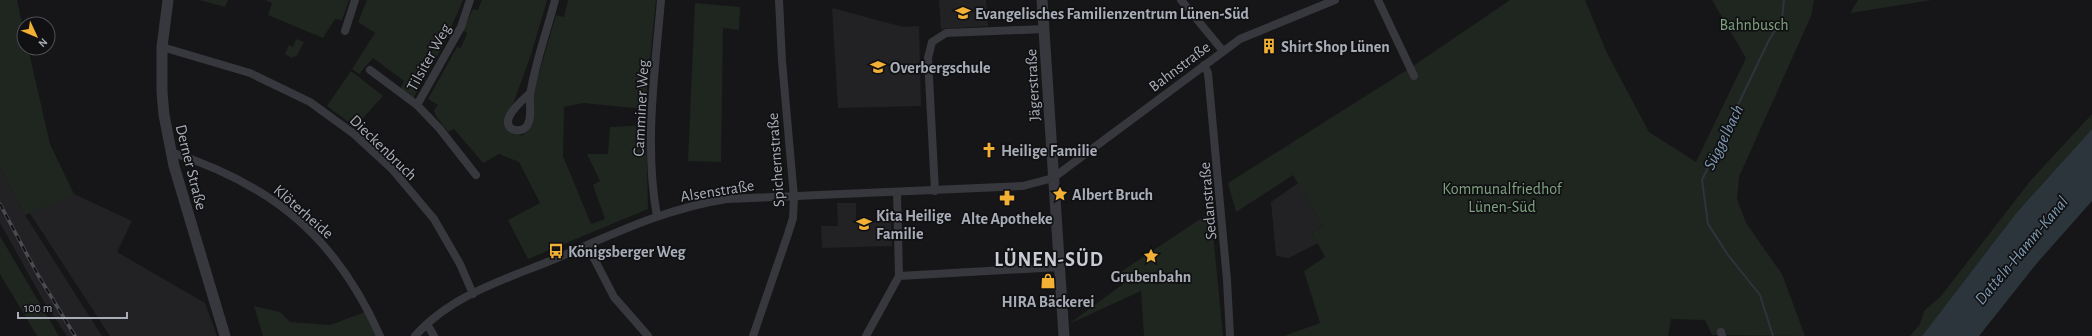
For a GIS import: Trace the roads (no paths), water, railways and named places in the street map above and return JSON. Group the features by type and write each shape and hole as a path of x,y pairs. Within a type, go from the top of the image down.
{"street":[{"name":"Derner Straße","path":"168,0 162,47 162,92 171,152 192,230 225,336"},
{"path":"345,31 356,0"},
{"name":"Tilsiter Weg","path":"417,105 461,26 470,0"},
{"path":"530,93 555,0"},
{"name":"Camminer Weg","path":"657,216 650,167 652,118 661,0"},
{"name":"Spichernstraße","path":"753,336 793,218 794,197 782,61 779,0"},
{"name":"Jägerstraße","path":"1042,0 1049,85 1053,178 1064,336"},
{"path":"1181,0 1223,51"},
{"name":"Bahnstraße","path":"1053,178 1223,51 1252,33 1335,0"},
{"path":"1378,0 1414,76"},
{"path":"935,191 928,64 929,50 932,42 946,33 1044,29"},
{"name":"Dieckenbruch","path":"162,47 250,73 310,102 354,134 392,169 434,219 460,264 473,294"},
{"name":"Sedanstraße","path":"1204,65 1208,73 1215,137 1230,336"},
{"name":"Tilsiter Weg","path":"370,70 417,105 439,128 476,174"},
{"name":"Klöterheide","path":"171,152 200,162 237,178 274,200 310,231 344,270 369,312 380,336"},
{"name":"Alsenstraße","path":"415,336 445,309 473,294 657,216 720,200 898,193 1022,186 1053,178"},
{"path":"866,336 899,276 898,193"},
{"path":"587,245 614,296 648,336"},
{"path":"899,276 1060,267"},
{"path":"427,324 434,336"}],"water":[{"name":"Datteln-Hamm-Kanal","path":"2092,129 2092,201 2037,263 1979,336 1922,336 2017,212"}],"waterway":[{"name":"Süggelbach","path":"1773,336 1760,295 1728,255 1708,224 1702,180 1769,40 1782,19 1784,0"}],"railway":[{"path":"0,204 38,275 75,336"}],"place":[{"name":"Evangelisches Familienzentrum Lünen-Süd","path":"963,13"},
{"name":"Shirt Shop Lünen","path":"1269,46"},
{"name":"Overbergschule","path":"878,67"},
{"name":"Heilige Familie","path":"989,150"},
{"name":"Albert Bruch","path":"1060,194"},
{"name":"Alte Apotheke","path":"1007,198"},
{"name":"Kita Heilige Familie","path":"864,224"},
{"name":"Königsberger Weg","path":"556,251"},
{"name":"Grubenbahn","path":"1151,256"},
{"name":"HIRA Bäckerei","path":"1048,281"}],"district":[{"name":"LÜNEN-SÜD","path":"1049,259"}],"park label":[{"name":"Bahnbusch","path":"1754,24"},
{"name":"Kommunalfriedhof Lünen-Süd","path":"1502,197"}]}
